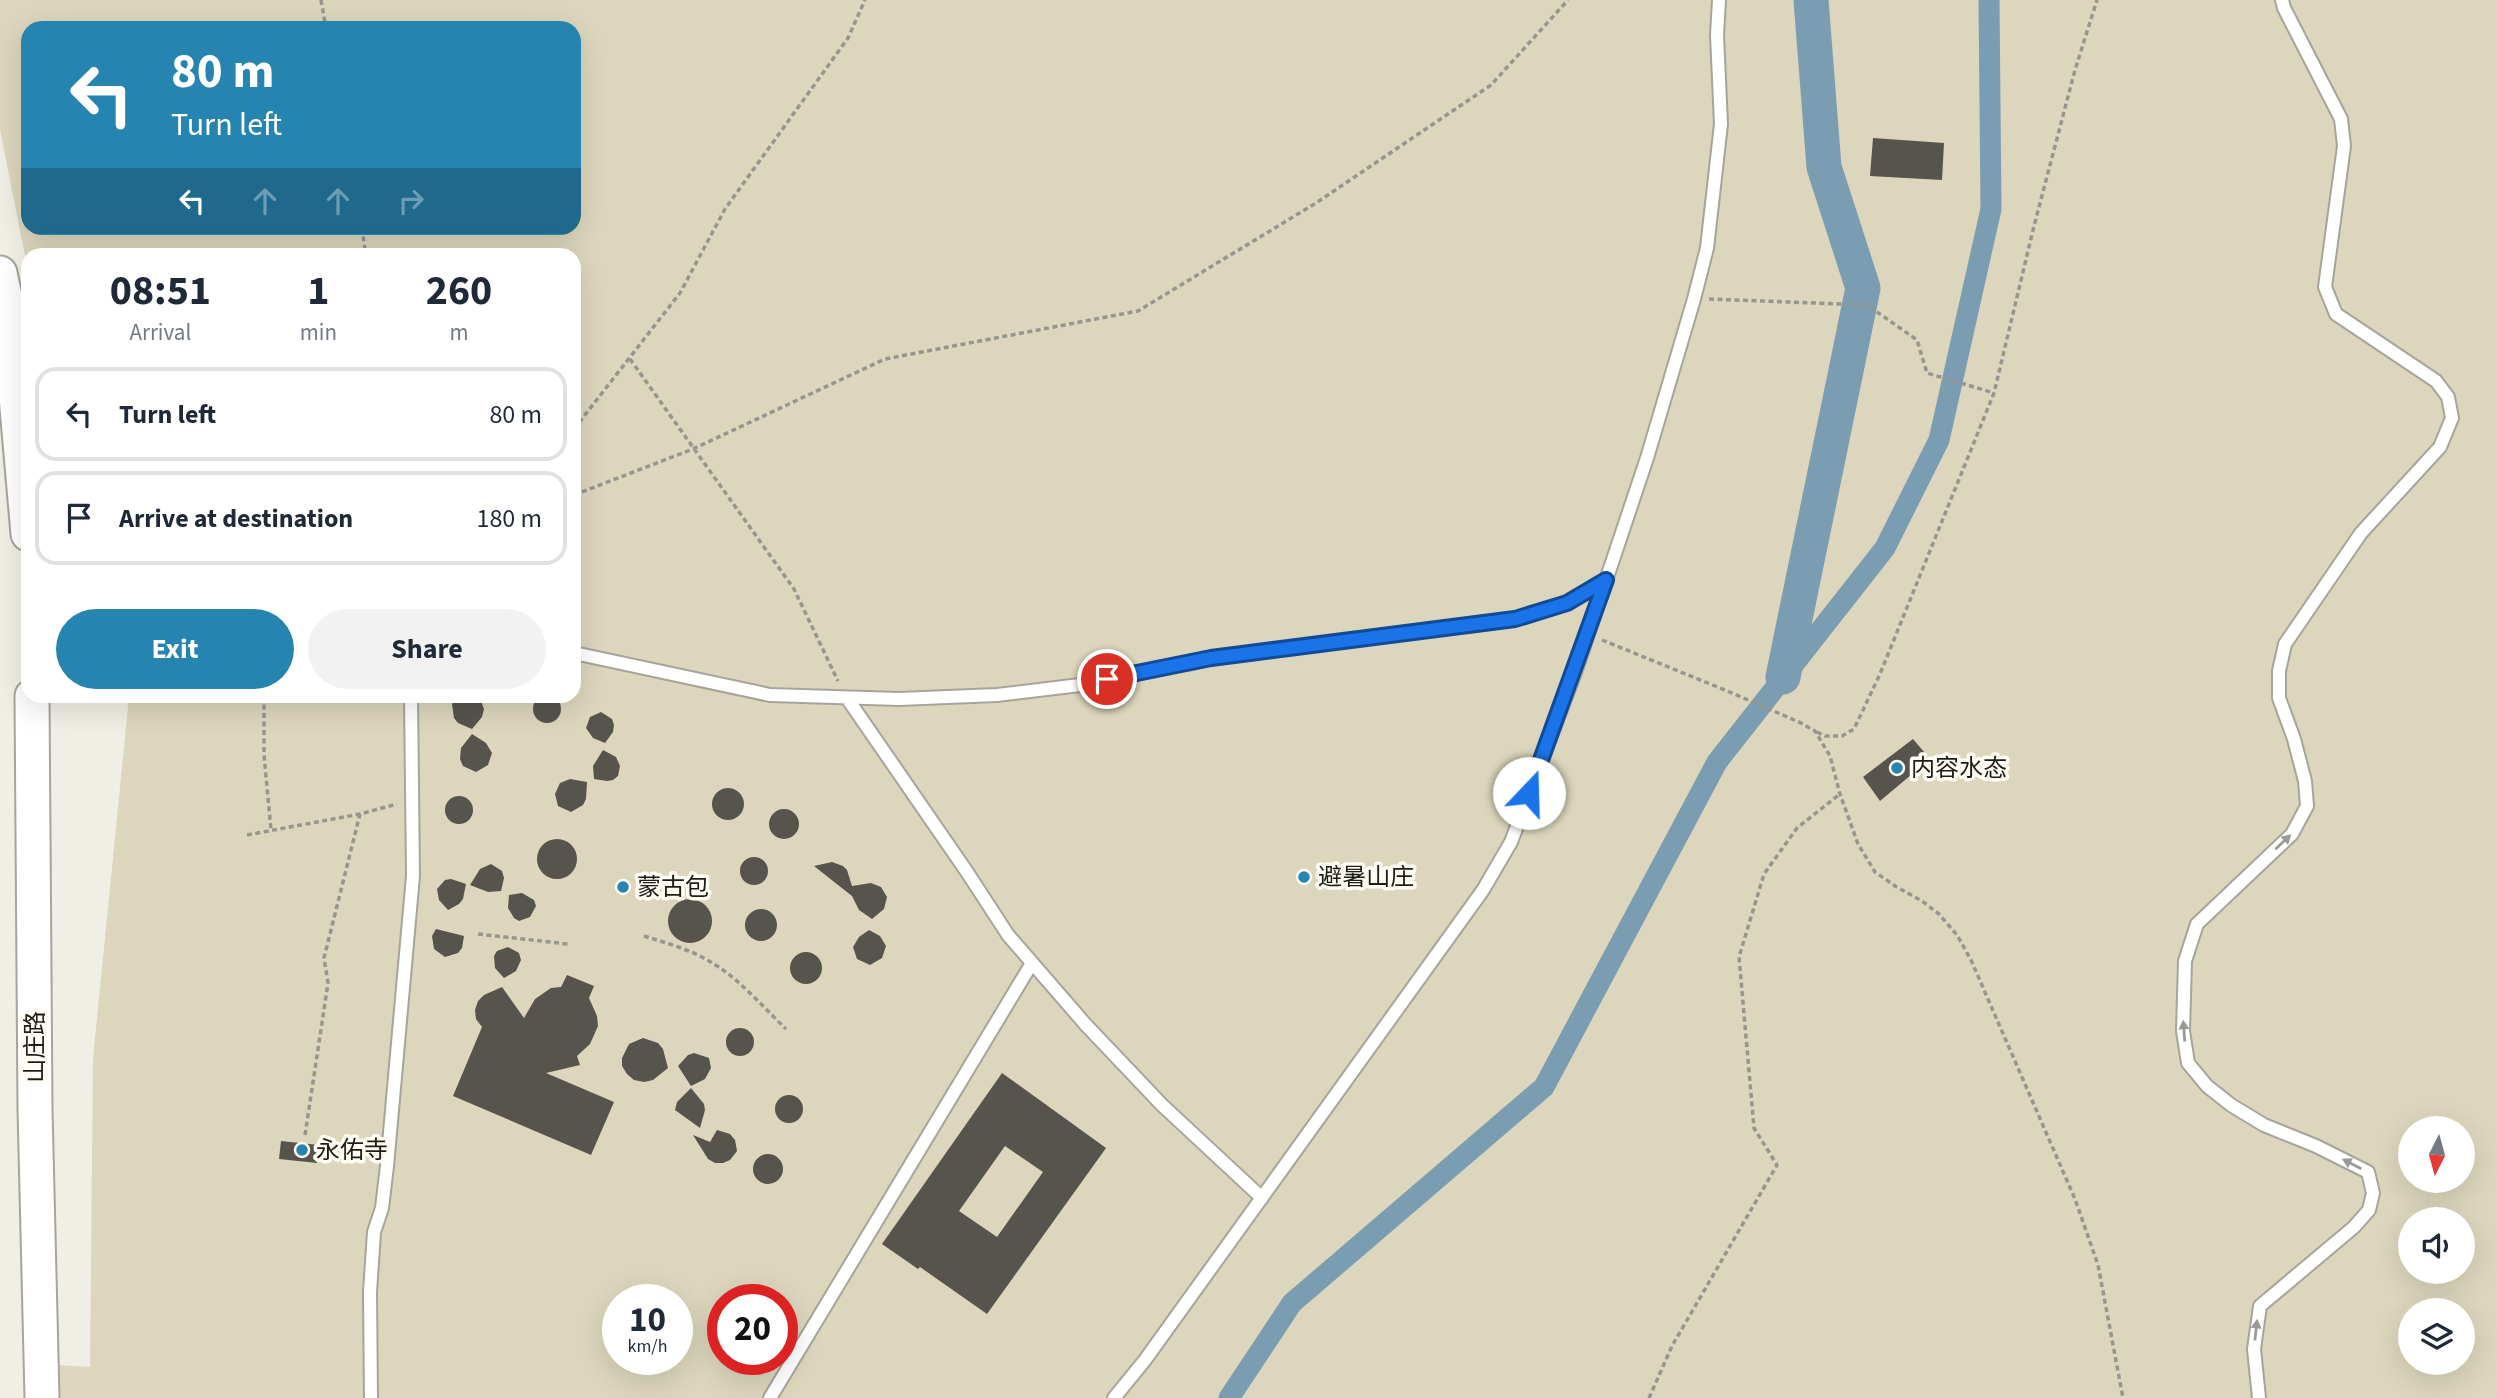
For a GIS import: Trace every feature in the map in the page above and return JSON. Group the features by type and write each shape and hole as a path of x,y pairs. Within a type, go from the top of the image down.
{"main road":[{"path":"0,273 9,316 21,454"},
{"name":"山庄路","path":"33,703 35,1109 42,1398"}],"lane":[{"path":"1114,1398 1145,1360 1483,890 1511,842 1588,634 1647,458 1707,248 1721,124 1717,35 1719,0"},
{"path":"2259,1398 2255,1349 2260,1306 2354,1227 2369,1210 2373,1193 2368,1172 2316,1146 2264,1125 2231,1105 2207,1086 2189,1063 2183,1031 2185,961 2197,924 2292,834 2307,806 2305,782 2294,739 2279,698 2279,671 2285,644 2361,533 2440,447 2452,418 2448,397 2436,381 2336,314 2325,287 2343,158 2340,119 2282,0"},
{"path":"581,654 771,695 899,699 1009,694 1080,685 1211,658 1515,619 1567,603 1606,580"},
{"path":"847,698 1008,935 1086,1026 1162,1105 1262,1198"},
{"path":"371,1398 369,1342 374,1232 382,1208 387,1166 413,876 411,703"},
{"path":"770,1398 1032,963"}],"path":[{"path":"320,0 324,21"},
{"path":"581,420 680,293 726,209 848,38 865,0"},
{"path":"581,492 693,449 885,359 1138,311 1315,203 1491,85 1568,0"},
{"path":"1588,634 1725,690 1825,736 1842,736 1854,729 1880,674 1994,393 2037,213 2075,70 2097,0"},
{"path":"1694,299 1867,305 1917,340 1927,373 1994,393"},
{"path":"629,358 794,589 847,698"},
{"path":"264,703 264,755 271,830"},
{"path":"1815,731 1830,756 1858,844 1875,872 1939,914 1957,935 1970,960 2075,1199 2089,1239 2098,1265 2123,1398"},
{"path":"1649,1398 1672,1346 1777,1165 1755,1128 1739,957 1764,874 1797,828 1840,794"},
{"path":"247,835 360,814 412,800"},
{"path":"305,1135 328,983 324,958 360,814"},
{"path":"478,934 568,944"},
{"path":"644,936 674,945 709,961 741,985 786,1029"}],"shaded area":[{"name":"避暑山庄","path":"0,0 2497,0 2497,1398 59,1398 57,1365 90,1367 93,1058 128,703 581,703 581,248 23,248 0,130"}],"building":[{"path":"1873,138 1944,143 1942,180 1870,176"},
{"path":"482,703 484,709 482,717 472,729 458,723 454,718 452,704"},
{"path":"535,703 560,704 560,714 552,722 542,722 534,714"},
{"path":"601,712 612,719 614,725 613,732 605,743 593,738 586,728 590,717"},
{"path":"472,734 486,743 492,753 488,765 476,772 463,766 460,759 461,748"},
{"name":"内容水态","path":"1913,739 1930,759 1880,801 1863,777"},
{"path":"603,750 616,757 620,766 618,776 613,780 594,779 593,766"},
{"path":"570,779 587,782 583,805 571,812 558,806 555,794 560,783"},
{"path":"728,788 739,793 744,804 739,815 728,820 717,815 712,804 717,793"},
{"path":"459,796 469,800 473,810 469,820 459,824 449,820 445,810 449,800"},
{"path":"784,809 790,810 798,818 798,830 790,838 784,839 778,838 770,830 769,824 770,818 778,810"},
{"path":"557,839 571,845 577,859 571,873 557,879 543,873 537,859 543,845"},
{"path":"754,857 764,861 768,871 764,881 754,885 744,881 740,871 744,861"},
{"path":"832,862 847,870 852,886 871,883 881,887 887,897 884,909 872,919 859,910 852,896 814,866"},
{"path":"491,864 502,871 504,878 501,891 488,892 470,885 480,869"},
{"path":"451,879 466,884 463,899 448,910 439,900 437,889 445,880"},
{"path":"522,893 534,900 536,906 530,917 519,921 508,908 509,895"},
{"path":"690,899 705,906 712,921 705,936 690,943 675,936 668,921 675,906"},
{"path":"761,909 772,914 777,925 772,936 761,941 750,936 745,925 750,914"},
{"path":"436,929 464,936 462,948 458,953 445,957 434,949 432,936"},
{"path":"869,930 880,936 886,946 882,958 870,965 857,959 853,947 859,937"},
{"path":"508,947 519,953 521,960 516,971 504,978 495,968 494,956 497,951"},
{"path":"806,952 817,957 822,968 817,979 806,984 795,979 790,968 795,957"},
{"path":"567,975 594,986 589,998 597,1016 598,1026 590,1044 577,1056 580,1065 546,1073 614,1102 591,1155 453,1096 482,1027 476,1019 478,1001 484,995 502,987 524,1018 535,999 551,988 561,987"},
{"path":"740,1028 750,1032 754,1042 750,1052 740,1056 730,1052 726,1042 730,1032"},
{"path":"643,1038 658,1043 663,1049 668,1068 653,1080 644,1082 634,1080 622,1066 622,1058 629,1044"},
{"path":"694,1053 709,1058 711,1068 705,1079 691,1086 678,1066 688,1055"},
{"path":"1002,1073 1106,1148 987,1314 882,1244","holes":["1005,1146 1043,1172 997,1237 959,1211"]},
{"path":"691,1088 704,1104 700,1128 675,1110 677,1102"},
{"path":"789,1095 799,1099 803,1109 799,1119 789,1123 779,1119 775,1109 779,1099"},
{"path":"717,1130 730,1134 735,1140 737,1151 730,1160 723,1163 708,1159 693,1135 710,1142"},
{"path":"281,1141 319,1145 317,1163 279,1159"},
{"path":"768,1154 778,1159 783,1169 778,1179 768,1184 758,1179 753,1169 758,1159"}],"waterway":[{"path":"1783,677 1863,288 1824,167 1811,0"},
{"path":"1229,1398 1292,1303 1544,1087 1717,762 1885,548 1939,440 1991,209 1989,0"}],"place":[{"name":"内容水态","path":"1897,768"},
{"name":"避暑山庄","path":"1304,877"},
{"name":"蒙古包","path":"623,887"},
{"name":"永佑寺","path":"302,1150"}],"route":[{"path":"1107,679 1211,658 1515,619 1567,603 1606,580 1576,670 1529,793"}]}
